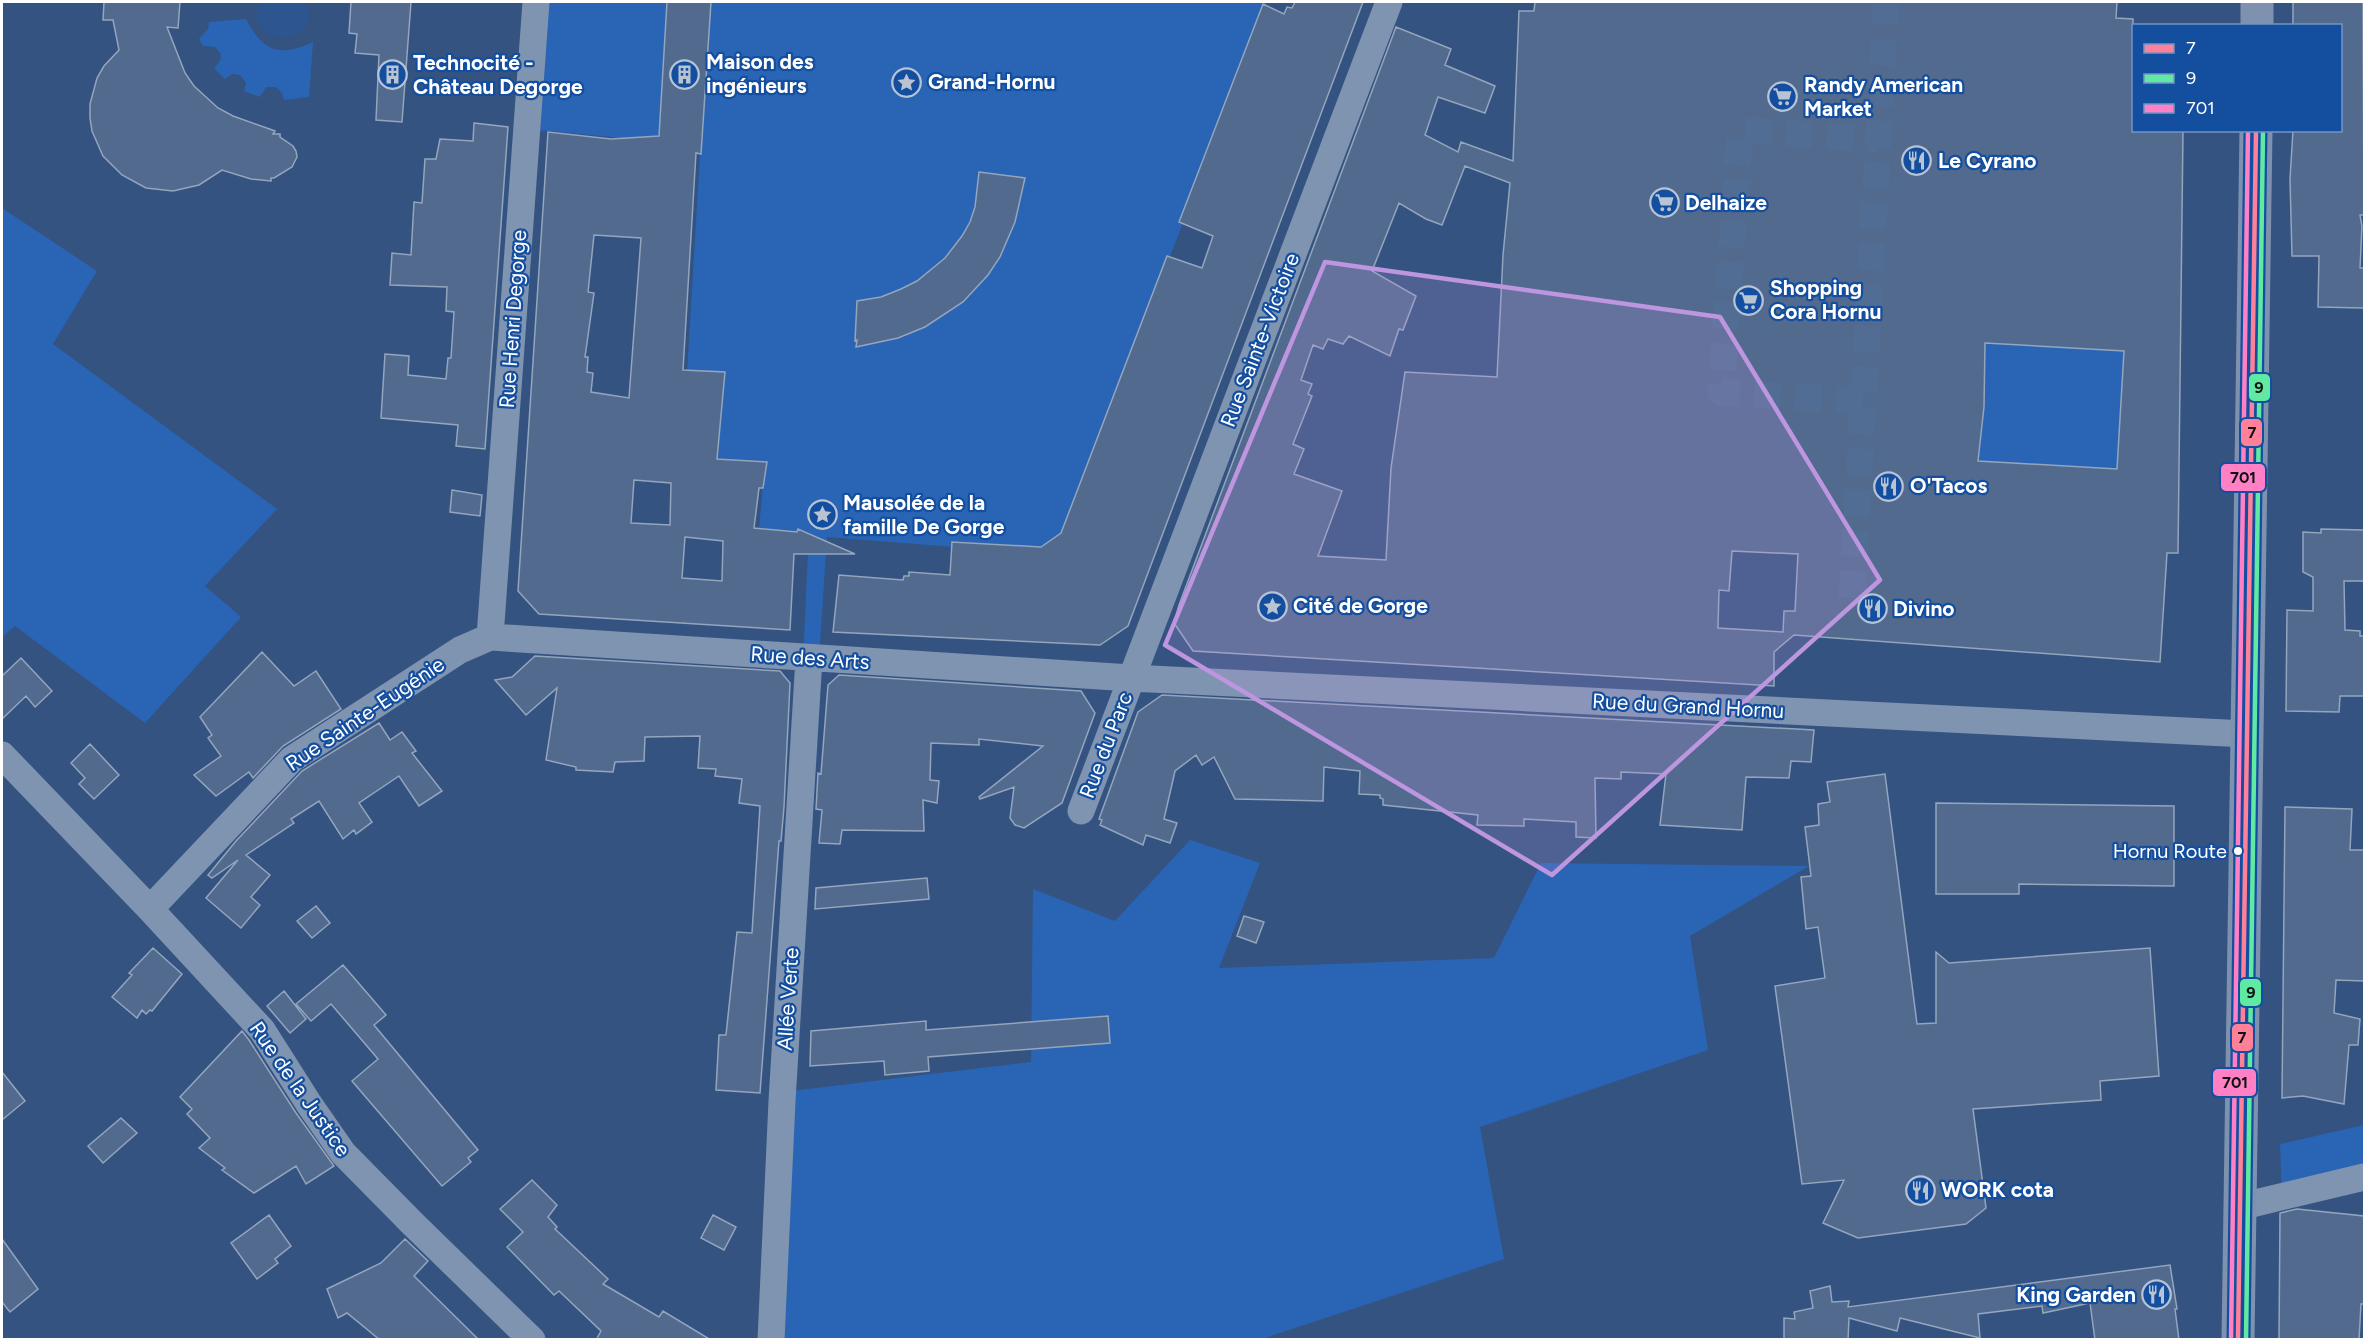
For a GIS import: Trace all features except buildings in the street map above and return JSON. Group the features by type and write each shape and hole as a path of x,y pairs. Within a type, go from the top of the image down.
{"main road":[{"path":"2257,24 2258,2"},
{"path":"2238,1340 2256,132"}],"street":[{"name":"Rue Henri Degorge","path":"490,637 536,2"},
{"name":"Rue Sainte-Victoire","path":"1131,678 1389,2"},
{"name":"Rue des Arts","path":"490,637 1131,678"},
{"name":"Rue Sainte-Eugénie","path":"150,909 292,759 460,650 490,637"},
{"name":"Allée Verte","path":"771,1340 782,1101 809,658"},
{"name":"Rue du Grand Hornu","path":"1131,678 2246,734"},
{"name":"Rue du Parc","path":"1081,811 1131,678"},
{"name":"Rue de la Justice","path":"2,755 262,1030 343,1153 532,1340"},
{"path":"2239,1207 2364,1177"}],"highlighted area":[{"path":"1325,262 1720,317 1880,580 1552,875 1165,645"}],"shaded area":[{"path":"259,2 306,2 308,17 304,28 294,35 282,37 271,35 261,28 257,17"},
{"path":"536,2 1267,2 1067,527 1042,554 827,537 819,659 803,658 809,532 759,529 765,461 718,458 723,377 687,374 700,154 657,151 653,141 527,129"},
{"path":"246,19 259,38 273,48 291,50 313,42 309,97 284,100 282,93 276,87 266,87 260,97 244,91 246,83 240,75 232,74 225,79 214,68 220,61 221,54 215,47 203,46 199,39 208,29 209,22"},
{"path":"2,208 97,271 53,344 277,509 205,586 241,617 145,723 15,626 2,637"},
{"path":"1985,343 2124,351 2117,469 1978,461 1984,407"},
{"path":"1190,840 1260,863 1219,968 1494,958 1541,863 1809,866 1690,936 1708,1050 1480,1127 1504,1259 1262,1339 771,1340 783,1092 1031,1062 1033,889 1115,921"},
{"path":"2364,1125 2364,1177 2282,1197 2280,1144"}],"tunnel":[{"path":"1852,598 1886,2"},
{"path":"1863,401 1721,392 1740,130 1878,139"}],"transit line":[{"name":"701","path":"2231,1340 2248,132"},
{"name":"7","path":"2238,1340 2256,132"},
{"name":"9","path":"2246,1340 2263,132"}],"place":[{"name":"Maison des ingénieurs","path":"685,74"},
{"name":"Technocité - Château Degorge","path":"392,75"},
{"name":"Grand-Hornu","path":"907,82"},
{"name":"Randy American Market","path":"1783,97"},
{"name":"Le Cyrano","path":"1917,161"},
{"name":"Delhaize","path":"1664,203"},
{"name":"Shopping Cora Hornu","path":"1749,300"},
{"name":"O'Tacos","path":"1889,486"},
{"name":"Mausolée de la famille De Gorge","path":"822,515"},
{"name":"Cité de Gorge","path":"1272,606"},
{"name":"Divino","path":"1872,609"},
{"name":"Hornu Route","path":"2238,851"},
{"name":"WORK cota","path":"1920,1190"},
{"name":"King Garden","path":"2157,1295"}]}
